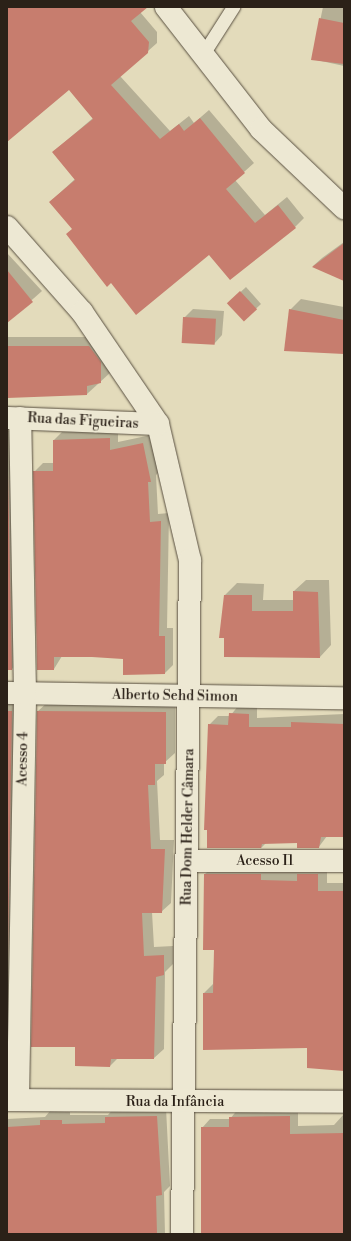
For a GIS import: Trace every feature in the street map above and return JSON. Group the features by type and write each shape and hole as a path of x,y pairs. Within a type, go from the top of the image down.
{"street":[{"path":"166,7 262,129 344,208"},
{"path":"7,227 82,312 158,424"},
{"name":"Rua das Figueiras","path":"13,418 158,424"},
{"name":"Acesso 4","path":"12,1100 16,694 13,418"},
{"name":"Rua Dom Helder Câmara","path":"158,424 190,560 191,696 187,861 182,1234"},
{"name":"Alberto Sehd Simon","path":"16,694 344,698"},
{"name":"Acesso I1","path":"187,861 344,861"},
{"name":"Rua da Infância","path":"12,1100 344,1102"}],"lane":[{"path":"203,54 233,7"}],"building":[{"path":"7,7 148,7 131,21 149,42 148,53 111,85 160,139 179,124 184,131 200,118 245,173 226,189 255,223 278,205 296,228 230,280 209,255 136,315 111,283 107,287 66,234 72,229 49,202 75,180 52,152 93,119 69,90 7,142"},
{"path":"319,18 344,23 344,64 311,60"},
{"path":"344,243 344,281 312,267"},
{"path":"7,270 33,302 7,323"},
{"path":"240,291 257,309 244,322 227,303"},
{"path":"289,309 344,320 344,354 284,351"},
{"path":"183,317 216,319 215,345 182,343"},
{"path":"7,346 89,346 101,362 101,383 87,386 87,395 7,398"},
{"path":"110,438 110,450 143,443 151,482 148,482 150,522 161,521 159,636 165,636 165,674 123,675 123,659 92,657 54,657 54,670 37,670 33,471 53,471 53,440"},
{"path":"8,472 12,670 7,670"},
{"path":"293,591 318,592 320,658 224,657 224,638 219,638 224,595 252,595 252,611 293,611"},
{"path":"7,711 12,711 8,958 7,958"},
{"path":"37,711 166,712 166,764 155,764 155,785 148,785 151,849 165,849 162,913 142,913 144,956 164,955 164,975 156,977 154,1059 111,1059 110,1067 75,1066 75,1047 31,1047"},
{"path":"229,713 249,714 249,727 291,727 291,722 344,724 343,837 321,837 319,848 297,848 297,843 262,844 261,848 207,848 207,830 204,830 208,724 228,725"},
{"path":"204,874 261,874 261,880 297,881 297,874 318,874 318,891 344,891 344,1071 307,1068 307,1048 203,1050 203,993 213,993 214,950 203,950"},
{"path":"157,1116 162,1195 156,1196 157,1234 7,1234 7,1127 40,1125 40,1120 62,1120 62,1124 105,1123 105,1117"},
{"path":"290,1116 290,1134 344,1133 344,1234 201,1234 201,1127 229,1127 229,1117"}]}
